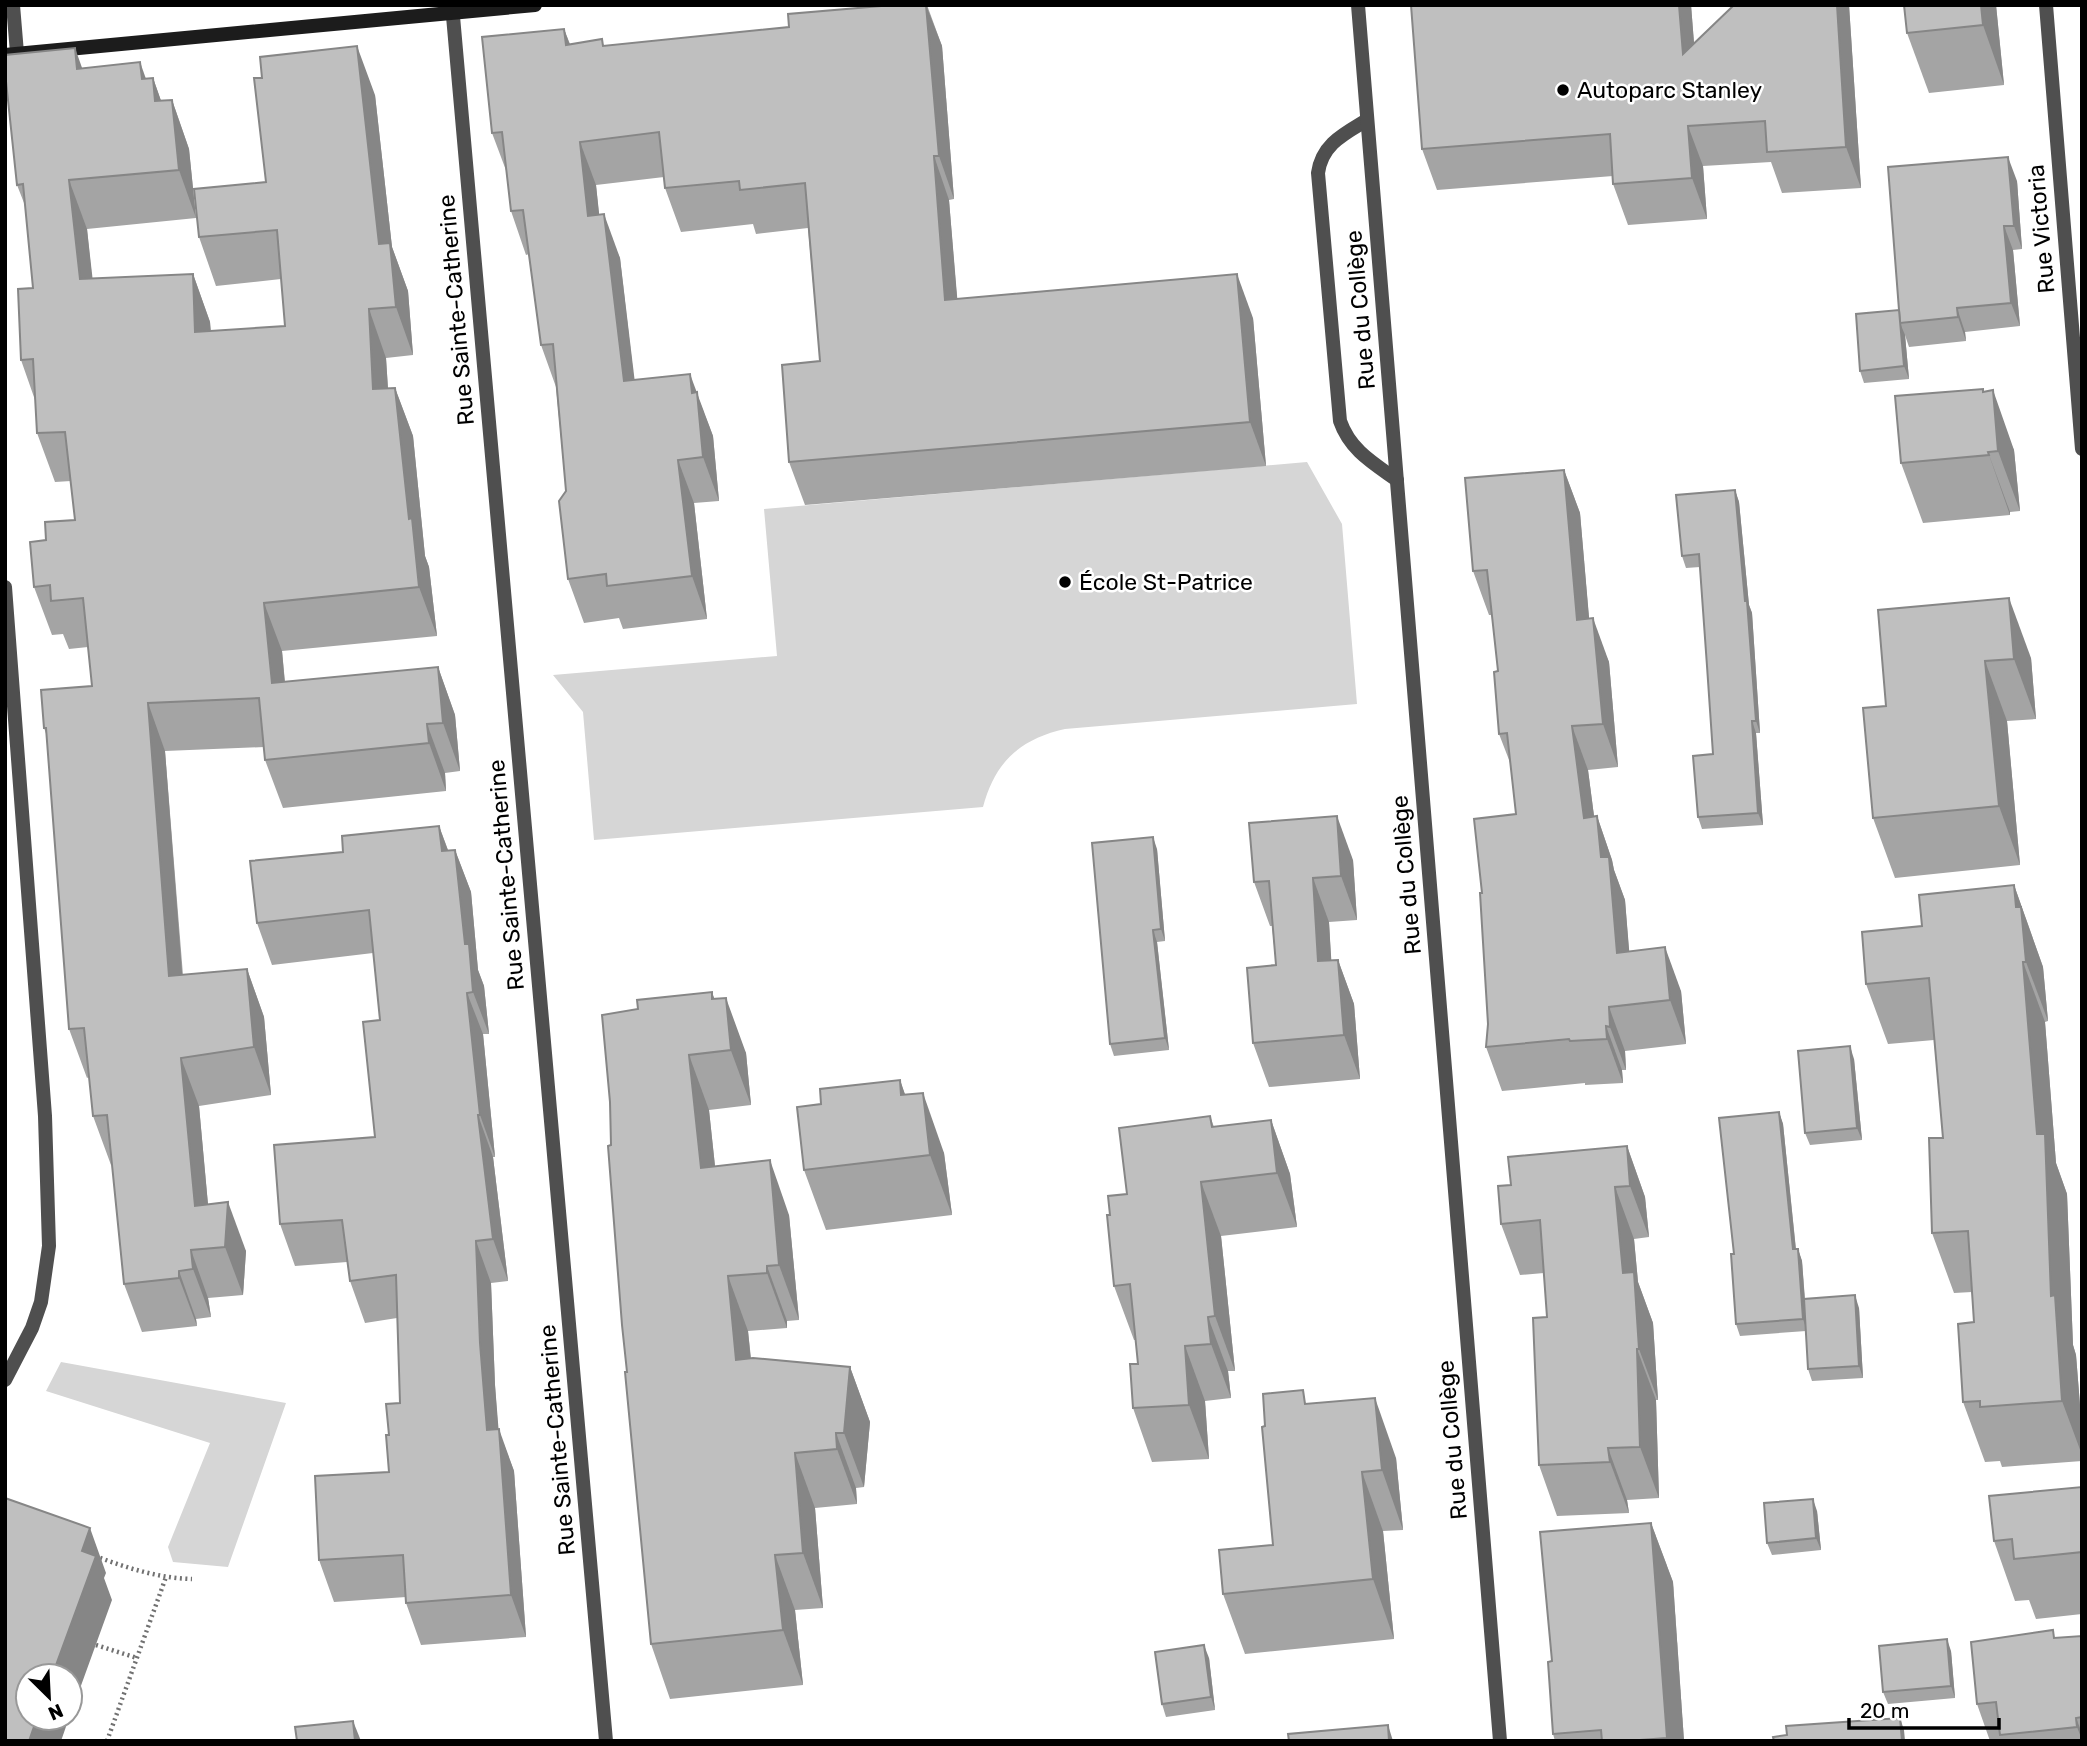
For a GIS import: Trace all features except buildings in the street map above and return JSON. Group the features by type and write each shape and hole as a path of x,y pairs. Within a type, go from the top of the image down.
{"street":[{"path":"13,5 11,54 452,10 536,5"},
{"name":"Rue du Collège","path":"1358,5 1500,1741"},
{"name":"Rue Victoria","path":"2046,5 2082,449"},
{"name":"Rue Sainte-Catherine","path":"452,10 606,1741"},
{"path":"1367,120 1326,148 1318,173 1340,421 1353,446 1397,480"},
{"path":"5,586 46,1139 49,1236 41,1301 32,1328 5,1380"}],"path":[{"path":"84,1552 130,1568 166,1577 192,1579"},
{"path":"107,1741 166,1577"},
{"path":"96,1645 137,1658"}],"shaded area":[{"path":"1307,462 1342,524 1357,704 1065,729 1049,733 1022,746 1002,765 983,807 594,840 583,712 553,675 777,656 764,509"},
{"path":"61,1362 286,1403 228,1567 173,1562 168,1547 210,1443 46,1391"}],"place":[{"name":"Autoparc Stanley","path":"1563,90"},
{"name":"École St-Patrice","path":"1065,582"}]}
